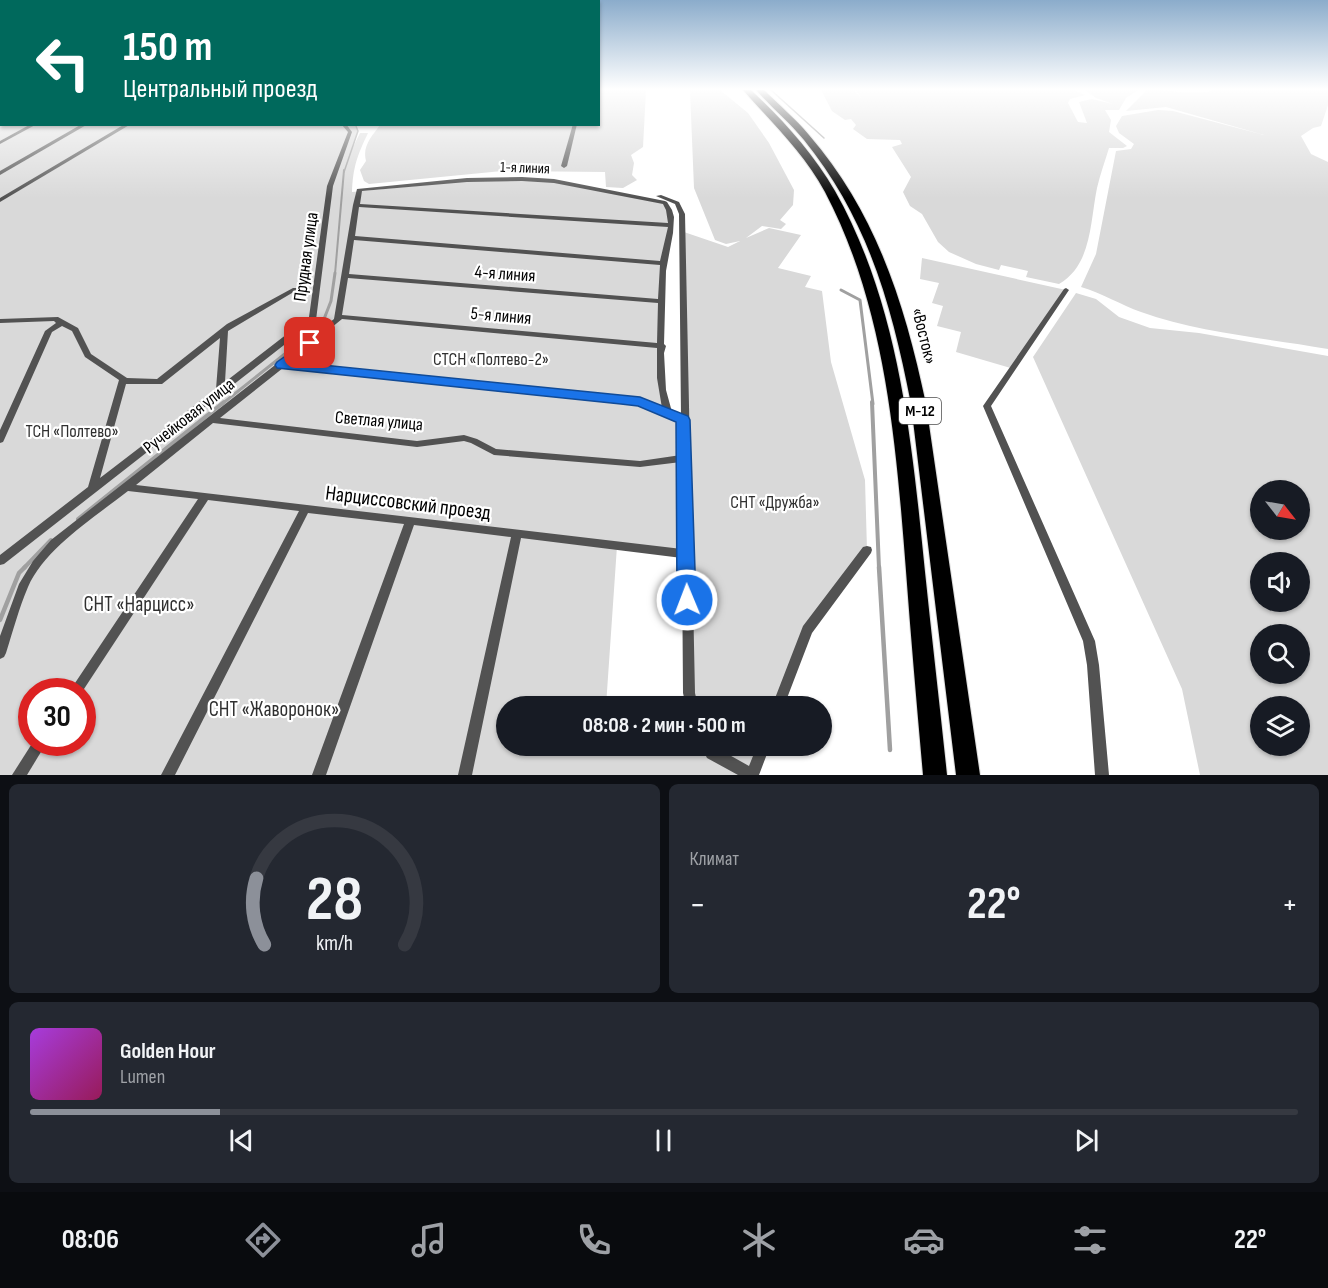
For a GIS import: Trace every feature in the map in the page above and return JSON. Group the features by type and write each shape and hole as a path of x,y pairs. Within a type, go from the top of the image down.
{"highway":[{"name":"М-12","path":"782,126 829,190 852,239 877,316 898,412 908,481 935,775"},
{"name":"«Восток»","path":"797,126 816,148 853,200 880,254 900,318 920,413 968,775"}],"street":[{"path":"0,143 31,126"},
{"path":"0,173 82,126"},
{"path":"0,200 125,126"},
{"name":"Прудная улица","path":"220,390 313,318 330,186 350,132 345,126"},
{"path":"564,166 574,126"},
{"path":"339,317 360,188 495,174 562,177 654,195 677,203 682,214 683,420 689,696"},
{"name":"1-я линия","path":"360,188 490,179 554,181 665,203 670,209 670,225"},
{"path":"356,205 670,225 669,243 663,263 660,382 669,413"},
{"path":"351,238 663,263"},
{"name":"4-я линия","path":"345,276 662,301"},
{"path":"0,321 55,319 75,330 88,355 123,380 159,382 224,331 295,289"},
{"path":"1066,290 987,406 1089,640 1102,775"},
{"name":"5-я линия","path":"339,317 662,346"},
{"name":"Ручейковая улица","path":"0,653 24,584 55,543 282,365 339,317"},
{"path":"0,440 49,331 62,322"},
{"path":"0,561 220,390 224,331"},
{"path":"282,365 621,399 640,402 683,420"},
{"path":"93,488 123,380"},
{"name":"Светлая улица","path":"212,420 417,444 464,438 494,452 640,464 684,458"},
{"name":"Нарциссовский проезд","path":"126,487 686,554"},
{"path":"84,678 205,497"},
{"path":"168,775 305,509"},
{"path":"319,775 410,521"},
{"path":"465,775 517,534"},
{"path":"782,696 807,630 867,550"},
{"path":"19,775 32,756"},
{"path":"717,756 751,775 759,756"}],"green space":[{"path":"0,126 355,126 358,131 353,147 360,133 368,133 356,162 352,192 490,179 554,181 665,203 671,216 663,263 660,383 668,413 683,419 681,231 728,247 740,241 726,244 715,240 694,188 691,126 757,126 769,143 794,190 793,205 780,220 786,224 781,229 762,226 746,238 769,228 801,235 778,268 811,276 805,287 822,291 831,362 865,480 867,550 807,630 782,696 690,696 686,554 617,546 607,696 496,696 496,756 759,756 752,775 0,775"},
{"path":"379,126 644,126 643,147 631,155 634,163 632,175 637,180 623,188 606,187 605,172 502,171 369,184 364,181 360,170 366,161 365,151 368,142"},
{"path":"855,126 1110,126 1109,132 1127,146 1109,148 1097,188 1091,228 1084,254 1070,276 1059,284 1026,277 1028,271 1001,265 999,270 976,264 949,252 938,242 922,214 910,206 903,192 911,177 892,147 902,144 900,140 867,139 853,129"},
{"path":"1116,126 1231,126 1264,135 1233,126 1320,126 1301,136 1311,154 1328,162 1328,349 1186,325 1141,312 1081,287 1096,254 1116,151 1131,149 1134,144 1119,133"},
{"path":"922,258 1066,290 1014,369 956,352 961,332 937,326 943,306 932,303 939,283 920,279"},
{"path":"1076,293 1096,299 1119,317 1150,328 1199,333 1328,356 1328,775 1200,775 1182,689 1033,357"}],"waterway":[{"path":"344,172 358,131 356,126"},
{"path":"811,126 824,138"},
{"path":"335,274 344,170"},
{"path":"319,332 331,301 335,273"},
{"path":"841,290 860,300 873,404"},
{"path":"222,404 296,345 313,335"},
{"path":"78,519 224,402"},
{"path":"872,402 879,568"},
{"path":"24,568 51,540"},
{"path":"879,567 890,750"},
{"path":"0,620 19,573 24,568"}],"route":[{"path":"310,343 282,365 621,399 656,407 683,420 687,600"}],"park label":[{"name":"СТСН «Полтево-2»","path":"491,359"},
{"name":"ТСН «Полтево»","path":"72,431"},
{"name":"СНТ «Дружба»","path":"775,502"},
{"name":"СНТ «Нарцисс»","path":"139,604"},
{"name":"СНТ «Жаворонок»","path":"274,709"}]}
